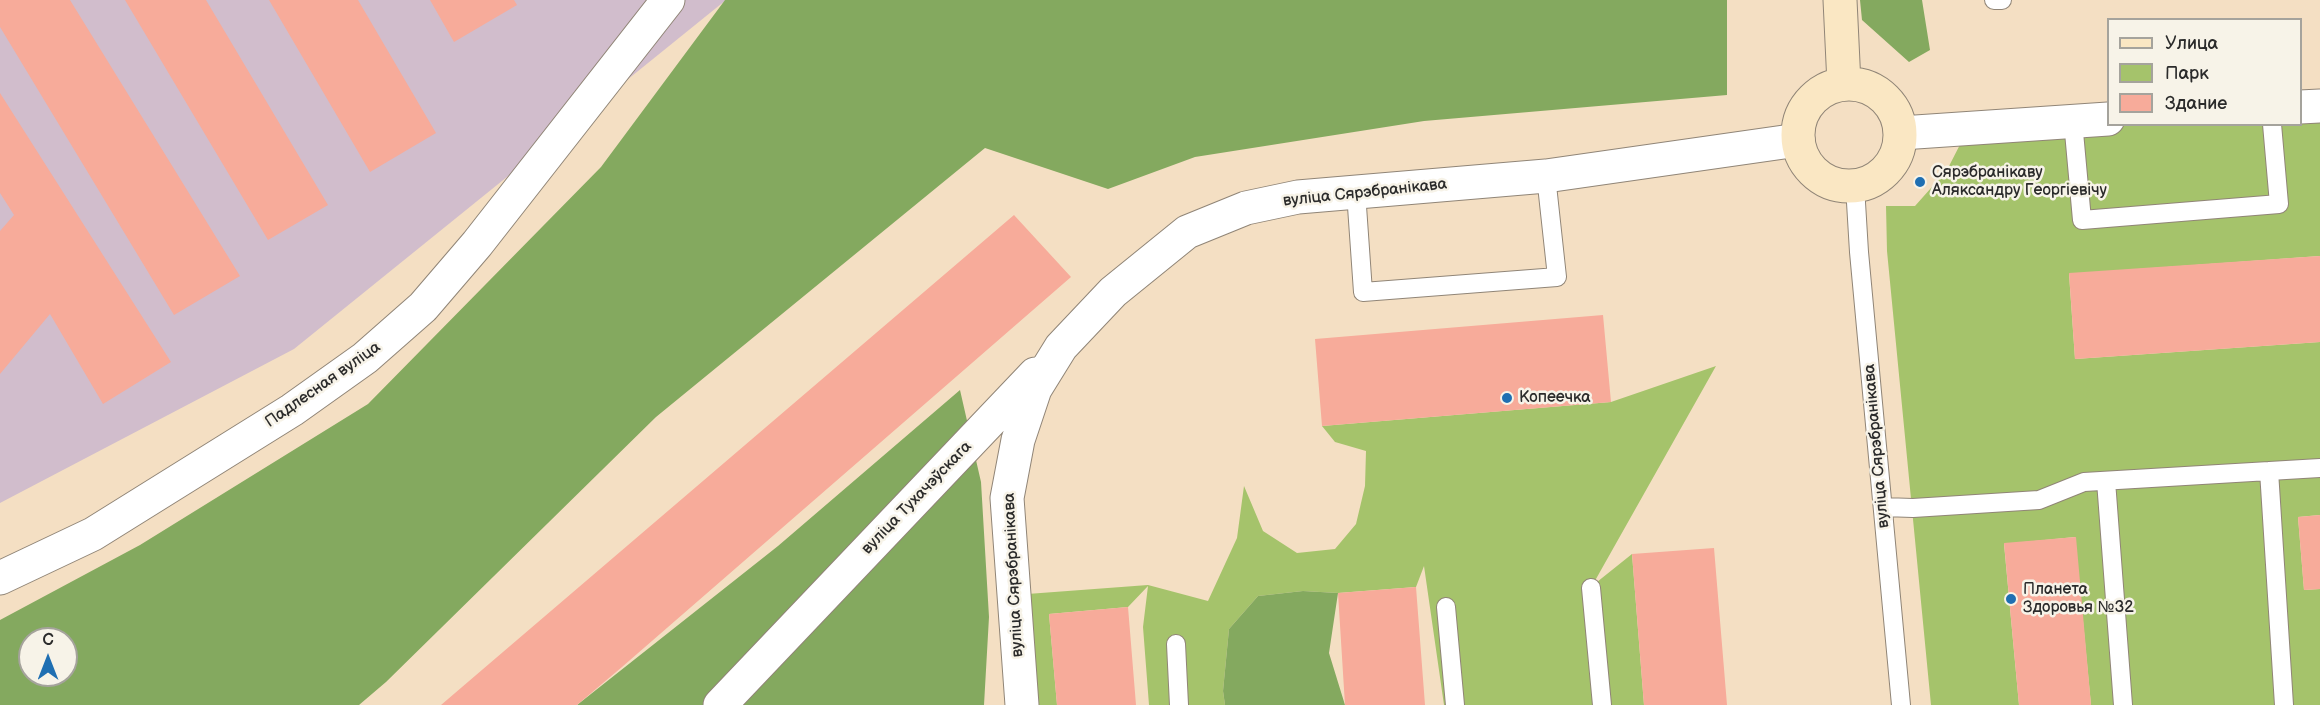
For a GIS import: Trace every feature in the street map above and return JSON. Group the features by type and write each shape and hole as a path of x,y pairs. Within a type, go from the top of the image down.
{"street":[{"name":"Падлесная вуліца","path":"0,578 93,534 292,410 366,358 423,307 477,244 668,0"},
{"path":"1840,0 1844,84"},
{"path":"1844,84 1861,85 1876,92 1889,102 1897,117 1901,133 1899,148 1893,162 1883,174 1870,182 1855,186 1831,183 1811,170 1802,156 1798,140 1798,124 1815,96 1828,88 1844,84"},
{"path":"2302,107 2320,106"},
{"path":"1901,133 2107,119"},
{"name":"вуліца Сярэбранікава","path":"1022,705 1007,498 1018,440 1035,389 1061,347 1113,292 1187,232 1246,208 1298,197 1546,176 1798,140"},
{"name":"вуліца Тухачэўскага","path":"720,705 1113,292"}],"lane":[{"path":"1994,0 2002,0"},
{"path":"2073,121 2082,220 2279,204 2272,126"},
{"path":"1356,192 1363,292 1557,277 1546,176"},
{"name":"вуліца Сярэбранікава","path":"1855,186 1859,252 1901,705"},
{"path":"1882,507 1913,508 2039,500 2084,482 2320,468"},
{"path":"2269,471 2284,705"},
{"path":"2106,481 2123,705"},
{"path":"1591,588 1602,705"},
{"path":"1446,607 1455,705"},
{"path":"1176,645 1179,705"}],"shaded area":[{"path":"0,0 726,0 294,349 0,503"}],"green space":[{"path":"725,0 1727,0 1727,95 1424,121 1195,157 1108,189 985,148 656,417 386,682 359,705 0,705 0,620 140,545 368,404 601,167"},
{"path":"1860,0 1922,0 1930,50 1909,62 1862,20"},
{"path":"2320,106 2320,256 2069,274 2075,359 2320,342 2320,515 2298,517 2304,590 2320,589 2320,705 2091,705 2075,537 2004,544 2019,705 1931,705 1887,251 1886,206 1915,206 1947,170 1968,129 2107,124 2107,126 2302,126 2302,107"},
{"path":"1716,366 1592,586 1632,554 1644,705 1444,705 1424,566 1416,587 1338,593 1303,591 1258,596 1229,629 1223,691 1225,705 1149,705 1143,627 1148,586 1128,607 1049,614 1057,705 1022,705 1014,595 1148,585 1208,601 1237,538 1244,486 1263,531 1297,553 1335,549 1356,524 1365,486 1366,451 1335,442 1322,426 1611,402"},
{"path":"960,390 981,482 989,617 984,705 577,705 778,546"},
{"path":"1303,591 1338,593 1329,653 1345,705 1225,705 1223,691 1229,629 1258,596"}],"building":[{"path":"0,0 70,0 240,276 174,315 0,27"},
{"path":"125,0 206,0 328,205 268,240"},
{"path":"269,0 358,0 436,133 370,172"},
{"path":"430,0 514,0 517,5 454,42"},
{"path":"0,93 171,362 103,404 50,314 0,374 0,231 14,215 0,193"},
{"path":"1014,215 1071,277 622,667 577,705 441,705"},
{"path":"2320,256 2320,342 2075,359 2069,273"},
{"path":"1603,315 1611,402 1322,426 1315,339"},
{"path":"2320,515 2320,589 2304,590 2298,517"},
{"path":"2076,537 2091,705 2019,705 2004,543"},
{"path":"1714,548 1727,705 1644,705 1632,554"},
{"path":"1416,587 1425,705 1345,705 1338,593"},
{"path":"1128,607 1136,705 1057,705 1049,614"}],"place":[{"name":"Сярэбранікаву Аляксандру Георгіевічу","path":"1920,182"},
{"name":"Копеечка","path":"1507,398"},
{"name":"Планета Здоровья №32","path":"2011,599"}]}
